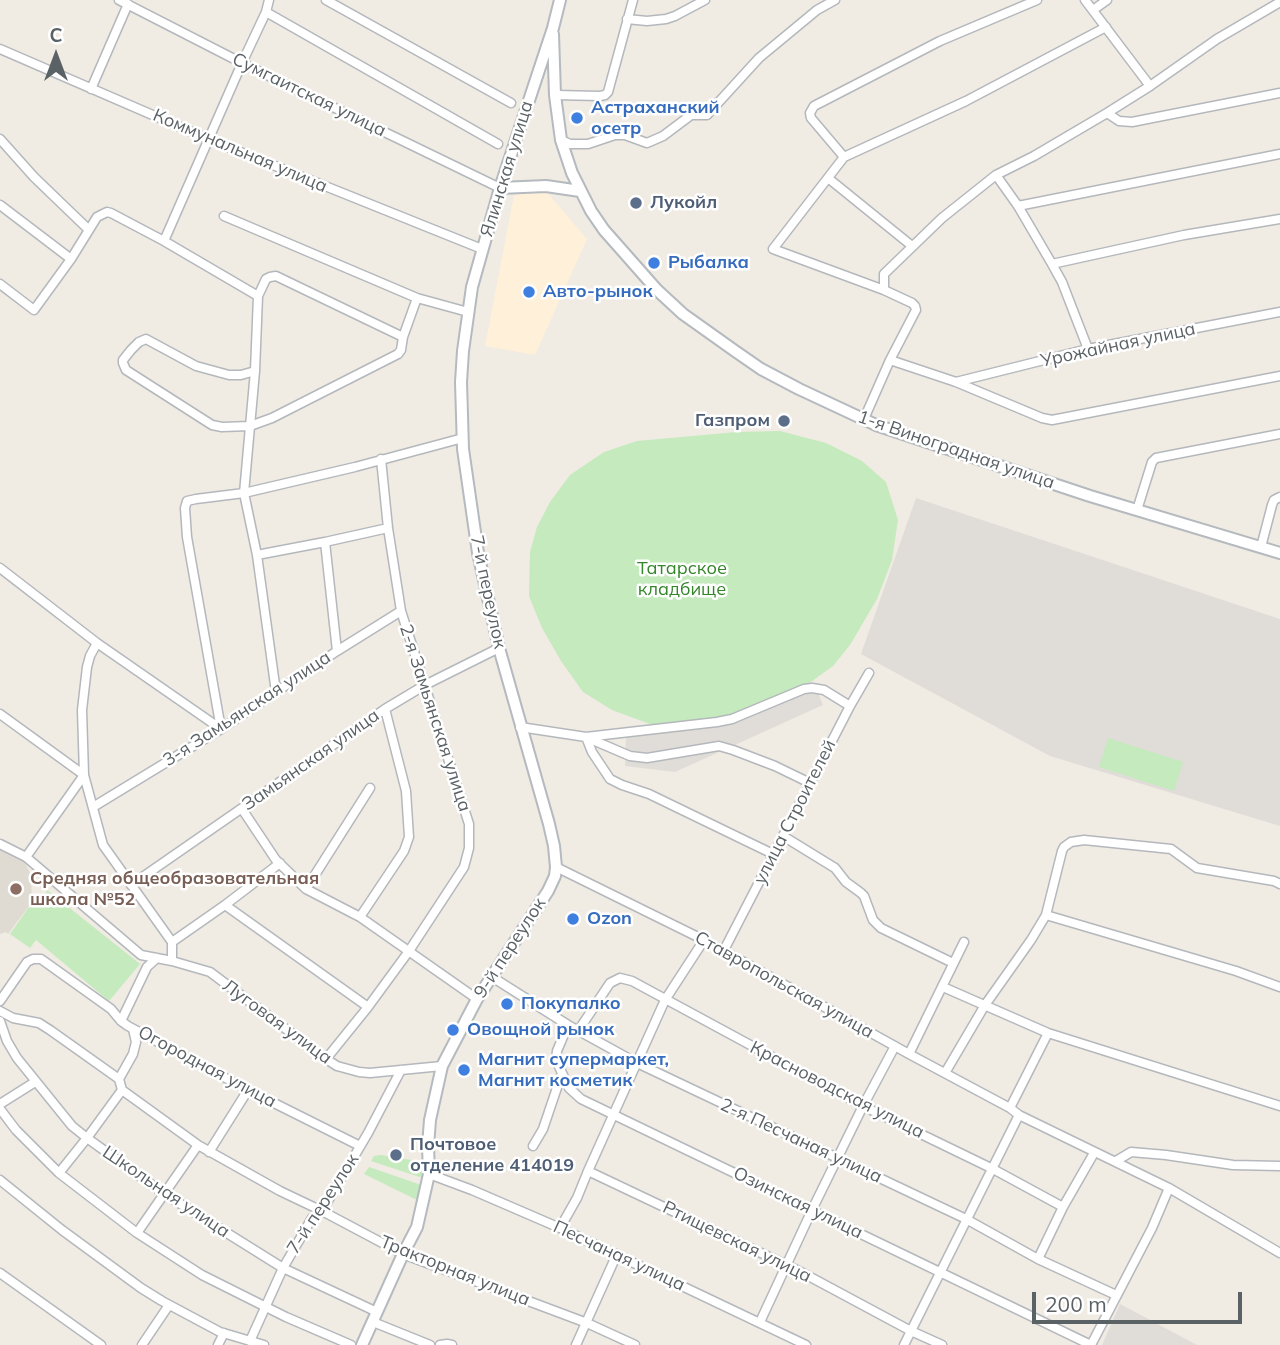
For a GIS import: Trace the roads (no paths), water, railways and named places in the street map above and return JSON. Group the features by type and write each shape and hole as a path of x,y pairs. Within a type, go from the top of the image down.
{"street":[{"path":"164,242 269,0"},
{"path":"326,0 511,103"},
{"name":"Ялинская улица","path":"468,312 482,249 560,0"},
{"path":"555,96 605,95 633,0"},
{"path":"627,19 666,19 705,0"},
{"path":"561,140 570,144 588,144 615,135 625,135 647,143 663,136 691,115 707,115 759,58 817,10 835,0"},
{"path":"844,157 811,118 810,113 814,106 940,41 1037,0"},
{"path":"1085,0 1150,86"},
{"path":"1093,10 1107,0"},
{"path":"91,89 122,1"},
{"name":"Сумгаитская улица","path":"122,1 242,63 500,188"},
{"path":"884,290 884,274 942,218 996,175 1044,151 1107,113 1217,39 1280,2"},
{"path":"266,12 498,144"},
{"path":"864,419 890,360 915,314 915,306 908,300 884,290 773,249 844,157 966,101 1106,27"},
{"name":"1-я Виноградная улица","path":"552,28 555,96 561,140 580,191 604,230 657,290 683,314 761,369 799,390 876,425 1040,480 1280,553"},
{"name":"Коммунальная улица","path":"0,49 208,139 482,249"},
{"path":"1107,113 1119,121 1132,122 1280,93"},
{"path":"0,138 34,177 88,229"},
{"path":"1018,206 1280,154"},
{"path":"996,175 1018,206 1062,282 1088,349"},
{"path":"828,178 912,246"},
{"path":"500,188 546,186 580,191"},
{"path":"0,205 71,259"},
{"path":"0,284 33,310 71,259 97,217 103,213 111,213 258,296"},
{"path":"224,216 417,298 468,312"},
{"path":"1052,264 1184,235 1280,219"},
{"path":"276,692 257,555 244,494 255,372 258,296 267,279 276,276 403,337"},
{"path":"255,372 229,375 188,364 146,339 139,342 123,360 126,370 210,424 222,427 250,426 272,418 398,354 417,298"},
{"name":"7-й переулок","path":"468,312 461,382 467,483 478,552 499,648 554,846 556,867"},
{"name":"Урожайная улица","path":"956,382 1088,349 1280,312"},
{"path":"890,360 956,382 1052,420 1280,376"},
{"path":"1137,510 1152,462 1156,458 1280,434"},
{"path":"221,729 187,537 184,506 187,501 244,494 463,438"},
{"name":"2-я Замьянская улица","path":"326,1059 410,951 464,867 469,848 469,824 401,611 381,459"},
{"path":"1261,547 1272,505 1274,500 1280,497"},
{"path":"257,555 388,528"},
{"path":"325,542 337,651"},
{"path":"0,568 97,643 221,729"},
{"name":"3-я Замьянская улица","path":"93,807 221,729 401,611"},
{"path":"97,643 87,667 82,709 84,775 103,845 172,942 172,961"},
{"name":"Замьянская улица","path":"131,885 385,709 425,685 499,648"},
{"name":"улица Строителей","path":"723,952 869,673"},
{"path":"586,737 732,719 812,688 824,690 850,706"},
{"path":"360,918 404,851 409,836 406,791 385,709"},
{"path":"0,714 84,775"},
{"path":"520,727 586,737 630,756 647,758 719,746 765,762 810,783"},
{"path":"586,737 592,752 610,779 649,794 774,854"},
{"path":"26,857 84,775"},
{"path":"306,889 370,788"},
{"path":"242,809 276,860 306,889 360,918 477,999"},
{"path":"783,836 835,868 846,882 861,892 873,920 881,928 953,963"},
{"path":"946,1073 985,1005 1046,915 1062,851 1067,844 1076,840 1171,849 1197,868 1280,884"},
{"name":"Луговая улица","path":"0,844 26,857 141,955 210,972 337,1066 359,1072 442,1066"},
{"path":"172,942 281,863"},
{"name":"Ставропольская улица","path":"556,867 704,940 1019,1115 1169,1188 1280,1253"},
{"name":"9-й переулок","path":"362,1345 418,1227 429,1174 430,1120 442,1066 477,999 548,891 556,867"},
{"path":"225,905 368,1007"},
{"path":"1046,915 1236,971 1280,987"},
{"path":"560,1228 577,1198 612,1114 665,1000 704,940"},
{"path":"909,1054 964,942"},
{"path":"121,1021 147,967 157,958"},
{"name":"Огородная улица","path":"0,1001 27,962 41,959 111,1009 121,1021 133,1029 360,1146"},
{"name":"2-я Песчаная улица","path":"492,977 578,1031 637,1062 966,1219 1038,1259 1116,1296"},
{"name":"Красноводская улица","path":"578,1031 610,983 620,978 626,979 863,1106 1063,1207"},
{"path":"943,987 1048,1032 1280,1106"},
{"path":"0,1011 13,1018 42,1025 119,1079 122,1090 59,1173"},
{"name":"Школьная улица","path":"0,1021 11,1049 35,1082 72,1126 87,1138 163,1193 282,1268 430,1345"},
{"path":"533,1146 543,1129 562,1073 556,1060 557,1051 568,1025"},
{"path":"119,1079 136,1042 133,1029"},
{"path":"1010,1108 1048,1032"},
{"path":"760,1322 812,1210 895,1046"},
{"name":"7-й переулок","path":"250,1341 282,1268 313,1218 322,1211 401,1070"},
{"name":"Озинская улица","path":"562,1073 573,1093 581,1099 1091,1345"},
{"path":"0,1104 35,1082"},
{"name":"Тракторная улица","path":"122,1090 209,1152 403,1254 587,1323 635,1345"},
{"path":"209,1152 248,1090"},
{"path":"0,1109 16,1130 59,1173 137,1233 202,1275 265,1307 351,1345"},
{"path":"904,1345 1019,1115"},
{"path":"137,1233 198,1144"},
{"path":"1116,1161 1132,1152 1233,1165 1280,1166"},
{"path":"1038,1259 1063,1207 1094,1153"},
{"name":"Ртищевская улица","path":"588,1171 801,1272 942,1345"},
{"name":"Песчаная улица","path":"429,1174 560,1228 806,1345"},
{"path":"0,1180 141,1288 224,1333 264,1345"},
{"path":"1091,1345 1152,1228 1169,1188"},
{"path":"576,1345 617,1254"},
{"path":"0,1273 101,1345"},
{"path":"142,1345 169,1305"},
{"path":"218,1345 224,1333"},
{"path":"439,1345 452,1345"}],"place":[{"name":"Астраханский осетр","path":"577,118"},
{"name":"Лукойл","path":"636,203"},
{"name":"Рыбалка","path":"654,263"},
{"name":"Авто-рынок","path":"529,292"},
{"name":"Газпром","path":"784,421"},
{"name":"Средняя общеобразовательная школа №52","path":"16,889"},
{"name":"Ozon","path":"573,919"},
{"name":"Покупалко","path":"507,1004"},
{"name":"Овощной рынок","path":"453,1030"},
{"name":"Магнит супермаркет, Магнит косметик","path":"464,1070"},
{"name":"Почтовое отделение 414019","path":"396,1155"}],"park label":[{"name":"Татарское кладбище","path":"682,579"}]}
